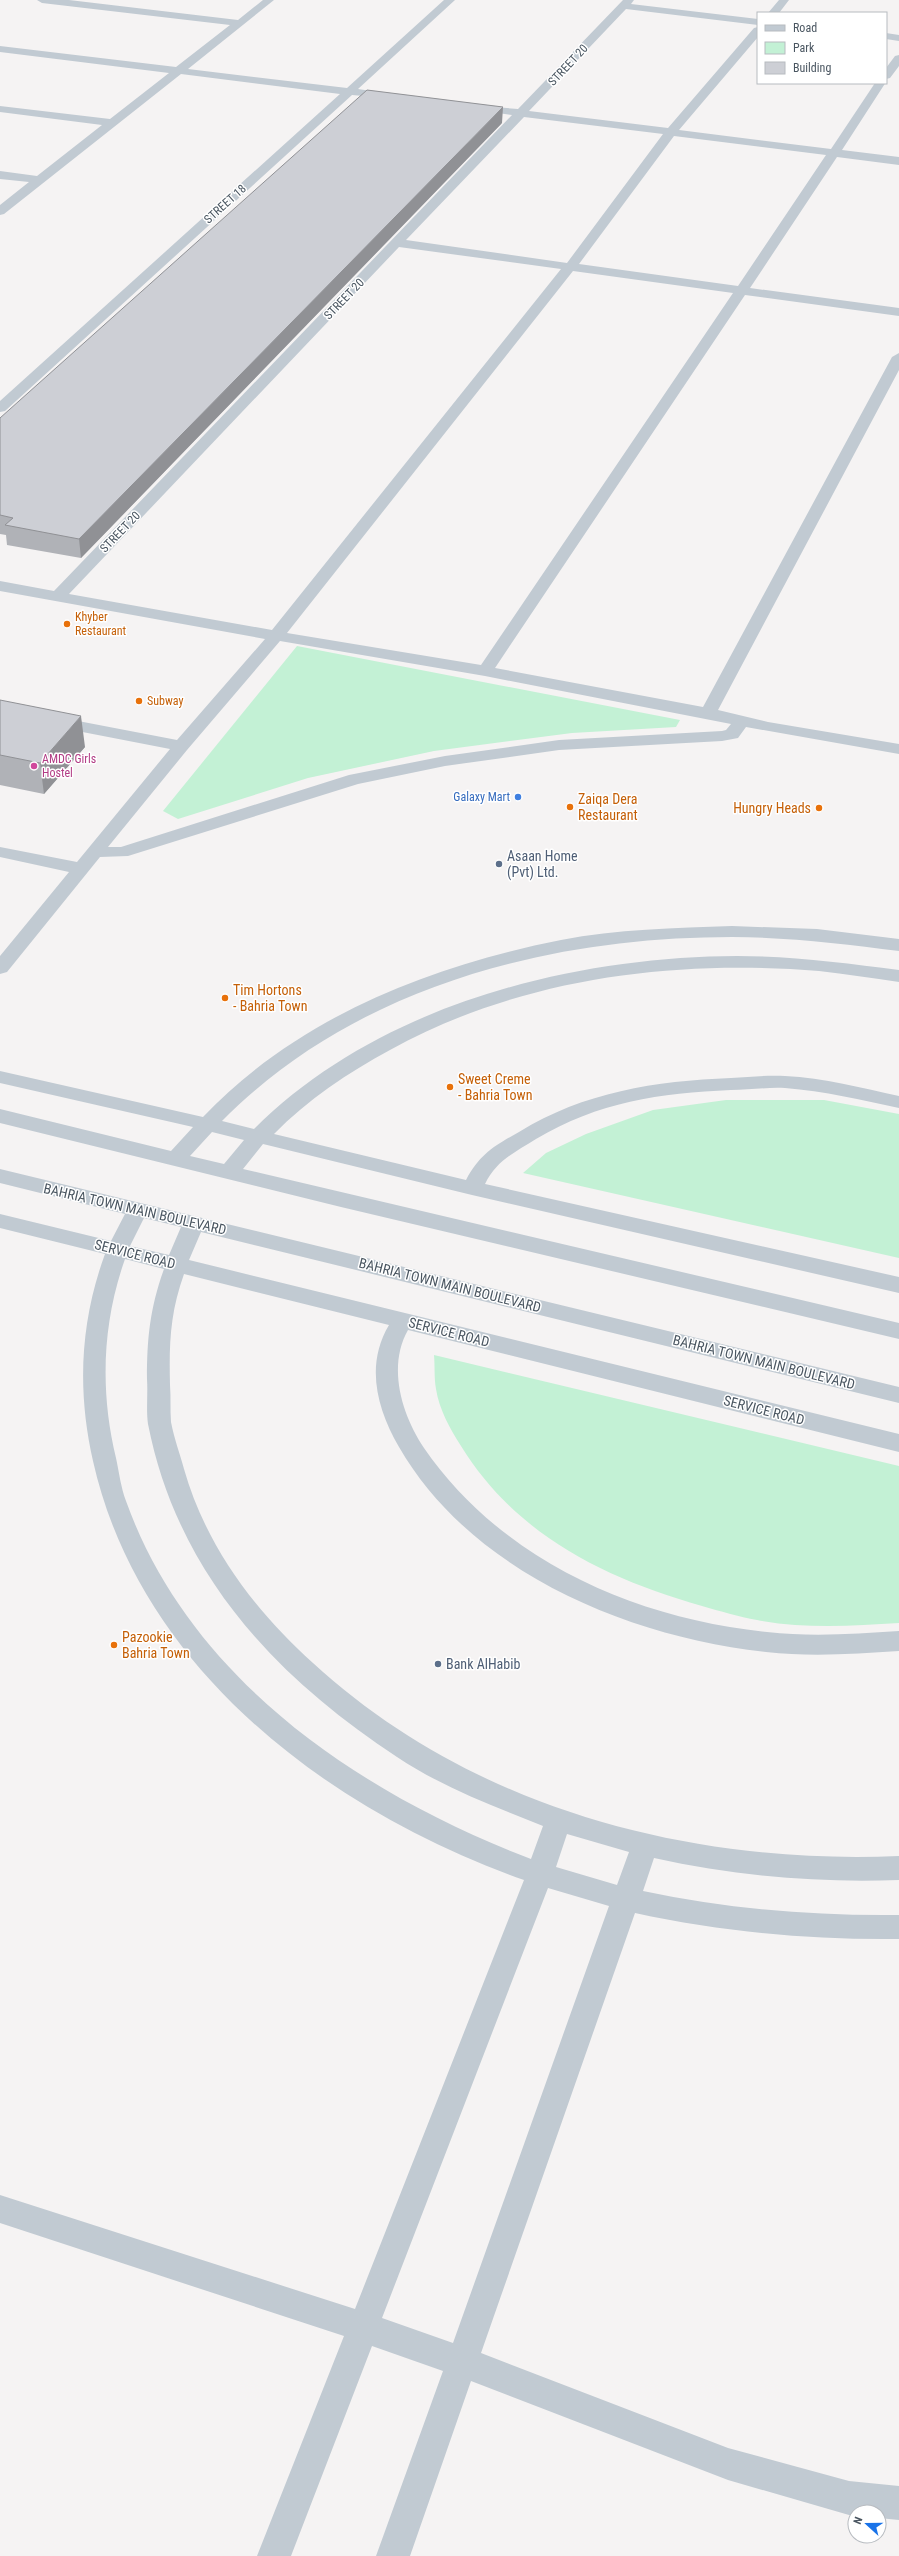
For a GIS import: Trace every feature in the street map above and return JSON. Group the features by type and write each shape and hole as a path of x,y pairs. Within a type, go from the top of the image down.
{"street":[{"path":"42,0 240,23"},
{"path":"0,211 269,0"},
{"name":"STREET 18","path":"0,408 450,0"},
{"path":"774,12 784,0"},
{"path":"626,3 757,22"},
{"name":"STREET 20","path":"58,596 626,3"},
{"path":"0,968 181,746 276,636 570,267 671,132 757,31"},
{"path":"887,36 899,38"},
{"path":"0,49 404,98"},
{"path":"887,75 899,58"},
{"path":"485,671 880,84"},
{"path":"459,105 899,161"},
{"path":"0,109 113,123"},
{"path":"0,175 40,180"},
{"path":"397,243 899,312"},
{"path":"708,713 899,357"},
{"path":"0,586 276,636 485,671 708,713 742,721 899,749"},
{"path":"0,711 181,746"},
{"path":"96,852 122,852 265,805 355,779 392,771 445,761 559,745 722,736 732,734 742,721"},
{"path":"0,852 82,869"},
{"path":"178,1158 206,1124 256,1078 313,1038 344,1020 410,989 517,955 592,940 709,930 804,933 899,945"},
{"path":"229,1172 258,1137 310,1091 375,1048 407,1032 462,1009 541,984 617,970 696,962 810,965 898,974"},
{"path":"0,1077 206,1124 472,1188 899,1285"},
{"path":"472,1188 482,1170 492,1157 543,1126 589,1105 621,1096 684,1086 785,1082 839,1089 899,1102"},
{"path":"0,1116 899,1331"},
{"name":"BAHRIA TOWN MAIN BOULEVARD","path":"0,1176 899,1395"},
{"path":"138,1210 118,1249 98,1324 93,1366 94,1408 100,1452 111,1496 129,1540 152,1585 181,1628 216,1671 257,1712 304,1750 356,1787 413,1820 475,1849 540,1874 627,1900 694,1913 760,1922 828,1927 899,1927"},
{"name":"SERVICE ROAD","path":"0,1221 899,1443"},
{"path":"194,1223 175,1264 166,1296 158,1335 156,1376 159,1417 166,1459 181,1501 200,1543 226,1584 257,1625 294,1665 338,1702 380,1732 439,1768 496,1796 558,1820 645,1845 763,1866 823,1870 899,1868"},
{"path":"402,1321 391,1343 386,1374 393,1414 412,1449 436,1484 467,1517 504,1547 547,1574 594,1598 646,1618 700,1632 756,1642 813,1646 870,1645 899,1641"},
{"path":"274,2556 540,1874 558,1820"},
{"path":"393,2556 627,1900 645,1845"},
{"path":"0,2209 363,2327 462,2362 728,2464 849,2498 899,2503"}],"green space":[{"path":"297,646 680,720 676,727 572,733 434,751 308,778 178,819 163,811"},
{"path":"726,1100 824,1100 899,1114 899,1258 523,1173 546,1153 586,1134 653,1110"},
{"path":"434,1355 899,1466 899,1623 846,1626 810,1626 775,1623 743,1617 666,1595 631,1582 597,1567 565,1549 508,1505 483,1477 461,1446 449,1426 437,1396"}],"building":[{"path":"367,90 503,107 79,539 5,525 13,518 0,515 0,418"},
{"path":"0,700 81,716 40,763 0,755"}],"place":[{"name":"Khyber Restaurant","path":"67,624"},
{"name":"Subway","path":"139,701"},
{"name":"AMDC Girls Hostel","path":"34,766"},
{"name":"Galaxy Mart","path":"518,797"},
{"name":"Zaiqa Dera Restaurant","path":"570,807"},
{"name":"Hungry Heads","path":"819,808"},
{"name":"Asaan Home (Pvt) Ltd.","path":"499,864"},
{"name":"Tim Hortons - Bahria Town","path":"225,998"},
{"name":"Sweet Creme - Bahria Town","path":"450,1087"},
{"name":"Pazookie Bahria Town","path":"114,1645"},
{"name":"Bank AlHabib","path":"438,1664"}]}
